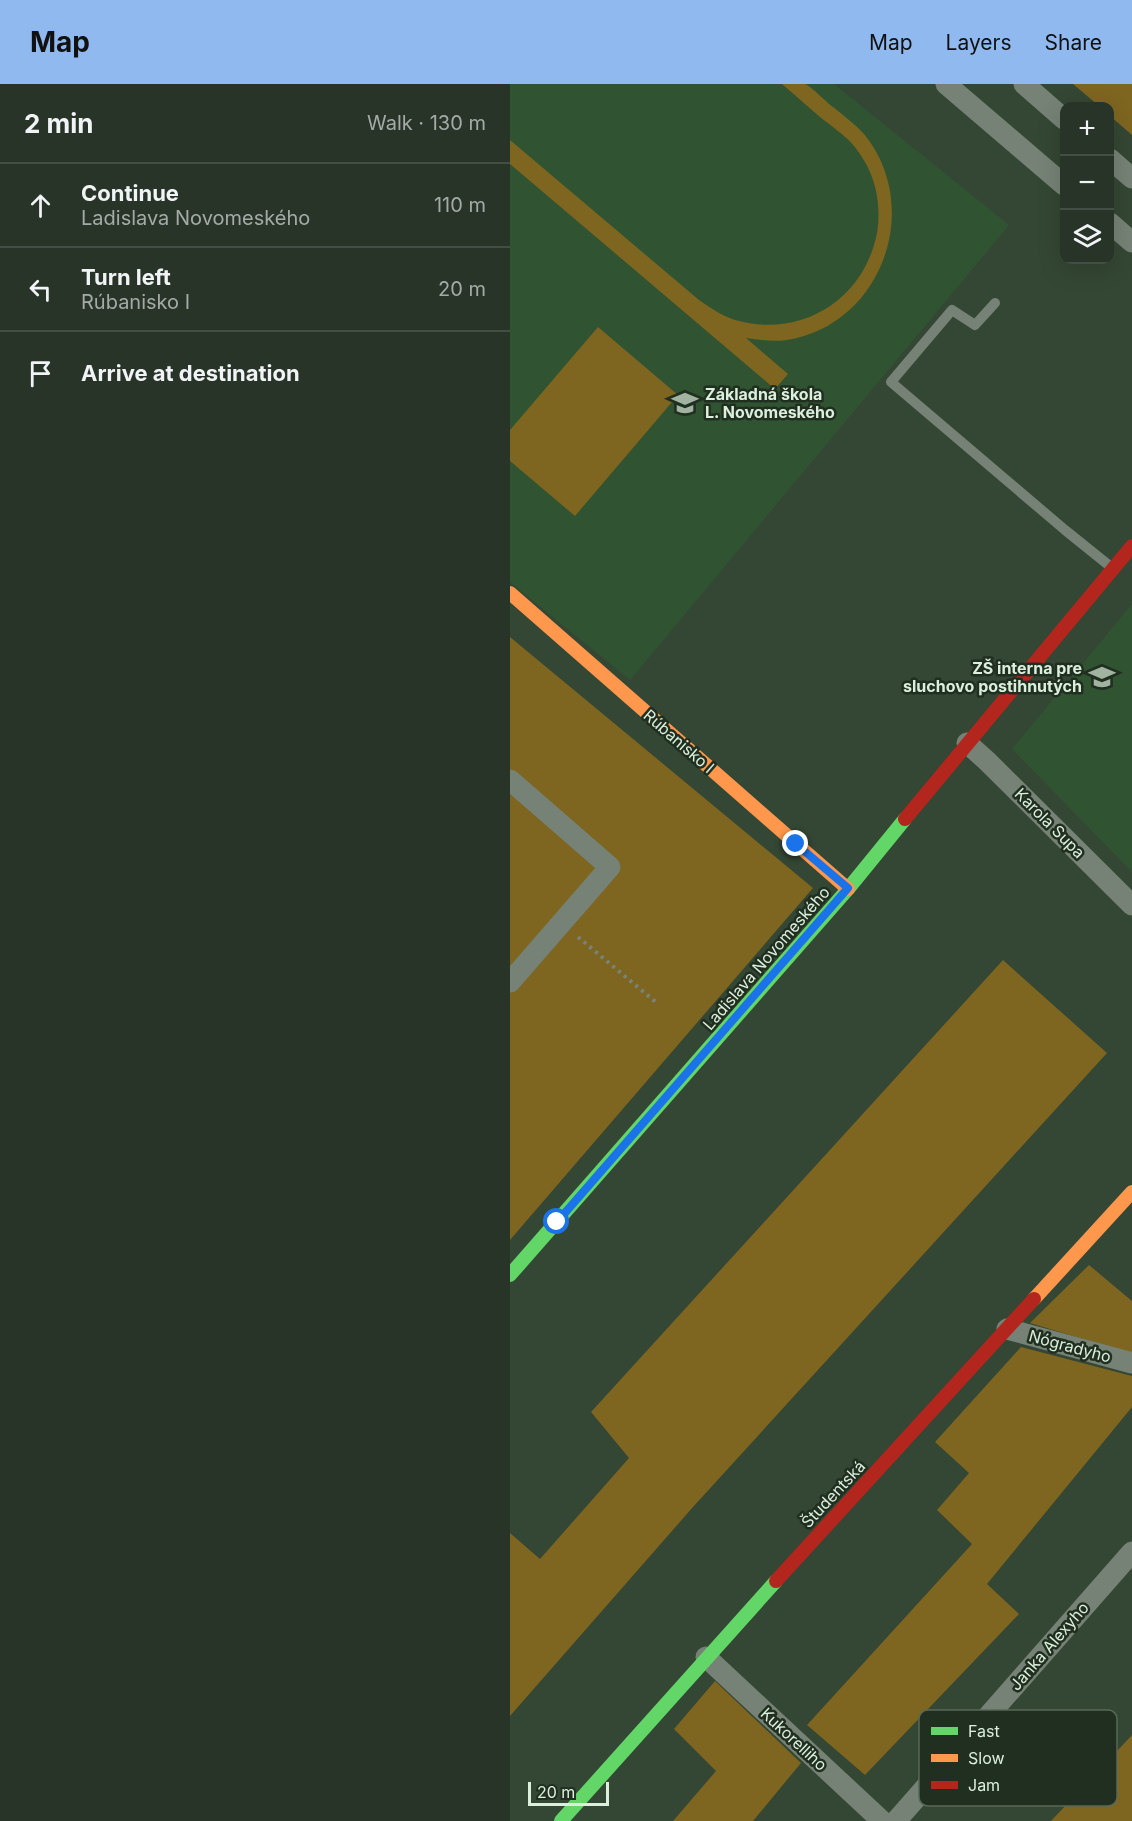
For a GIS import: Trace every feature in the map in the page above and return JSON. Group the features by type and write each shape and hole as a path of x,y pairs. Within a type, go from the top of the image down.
{"street":[{"path":"946,84 1060,181"},
{"path":"1024,84 1060,115"},
{"path":"1114,162 1132,178"},
{"path":"1114,226 1132,242"},
{"name":"Ladislava Novomeského","path":"510,1275 848,888 1132,546"},
{"name":"Rúbanisko I","path":"510,593 848,888"},
{"name":"Karola Supa","path":"967,743 1132,905"},
{"path":"510,780 610,867 510,982"},
{"name":"Študentská","path":"561,1821 706,1657 1132,1192"},
{"name":"Nógradyho","path":"1007,1329 1132,1363"},
{"name":"Janka Alexyho","path":"993,1710 1132,1552"},
{"name":"Kukorelliho","path":"706,1657 882,1821"},
{"name":"Janka Alexyho","path":"896,1821 919,1795"}],"lane":[{"path":"995,303 975,325 952,310 891,381 1065,530 1113,568"}],"path":[{"path":"561,923 658,1004"}],"shaded area":[{"name":"Základná škola L. Novomeského","path":"510,84 834,84 1009,225 630,680 510,582"},
{"path":"782,84 808,85 864,134 882,163 891,195 891,227 884,259 869,287 848,312 820,330 787,340 746,338 788,374 775,389 510,164 510,140 699,300 735,320 760,324 783,324 806,318 826,309 844,295 859,278 870,257 877,233 878,215 877,196 872,179 865,162 855,148"},
{"path":"1073,84 1132,84 1132,135 1114,119 1114,102 1094,102"},
{"path":"598,327 678,395 575,516 510,461 510,430"},
{"name":"ZŠ interna pre sluchovo postihnutých","path":"1132,604 1132,872 1012,749"},
{"path":"510,637 813,888 510,1240"},
{"path":"1003,960 1107,1053 693,1507 510,1716 510,1533 540,1559 629,1458 591,1412"},
{"path":"1089,1265 1132,1301 1132,1354 1030,1323"},
{"path":"1021,1347 1132,1376 1132,1407 987,1584 1019,1614 927,1710 919,1710 919,1719 865,1775 807,1725 972,1544 937,1510 969,1473 935,1442"},
{"path":"715,1681 801,1763 753,1821 673,1821 716,1771 674,1729"},
{"path":"1132,1735 1132,1821 1051,1821 1065,1806 1117,1806 1117,1751"}],"traffic: fast":[{"path":"510,1275 848,889 905,819"},
{"path":"561,1821 776,1581"}],"traffic: slow":[{"path":"510,593 848,889"},
{"path":"1034,1299 1132,1192"}],"traffic: jam":[{"path":"905,819 1132,546"},
{"path":"776,1581 1034,1299"}],"place":[{"name":"Základná škola L. Novomeského","path":"685,403"},
{"name":"ZŠ interna pre sluchovo postihnutých","path":"1102,677"}],"route":[{"path":"557,1222 848,888 796,844"}]}
